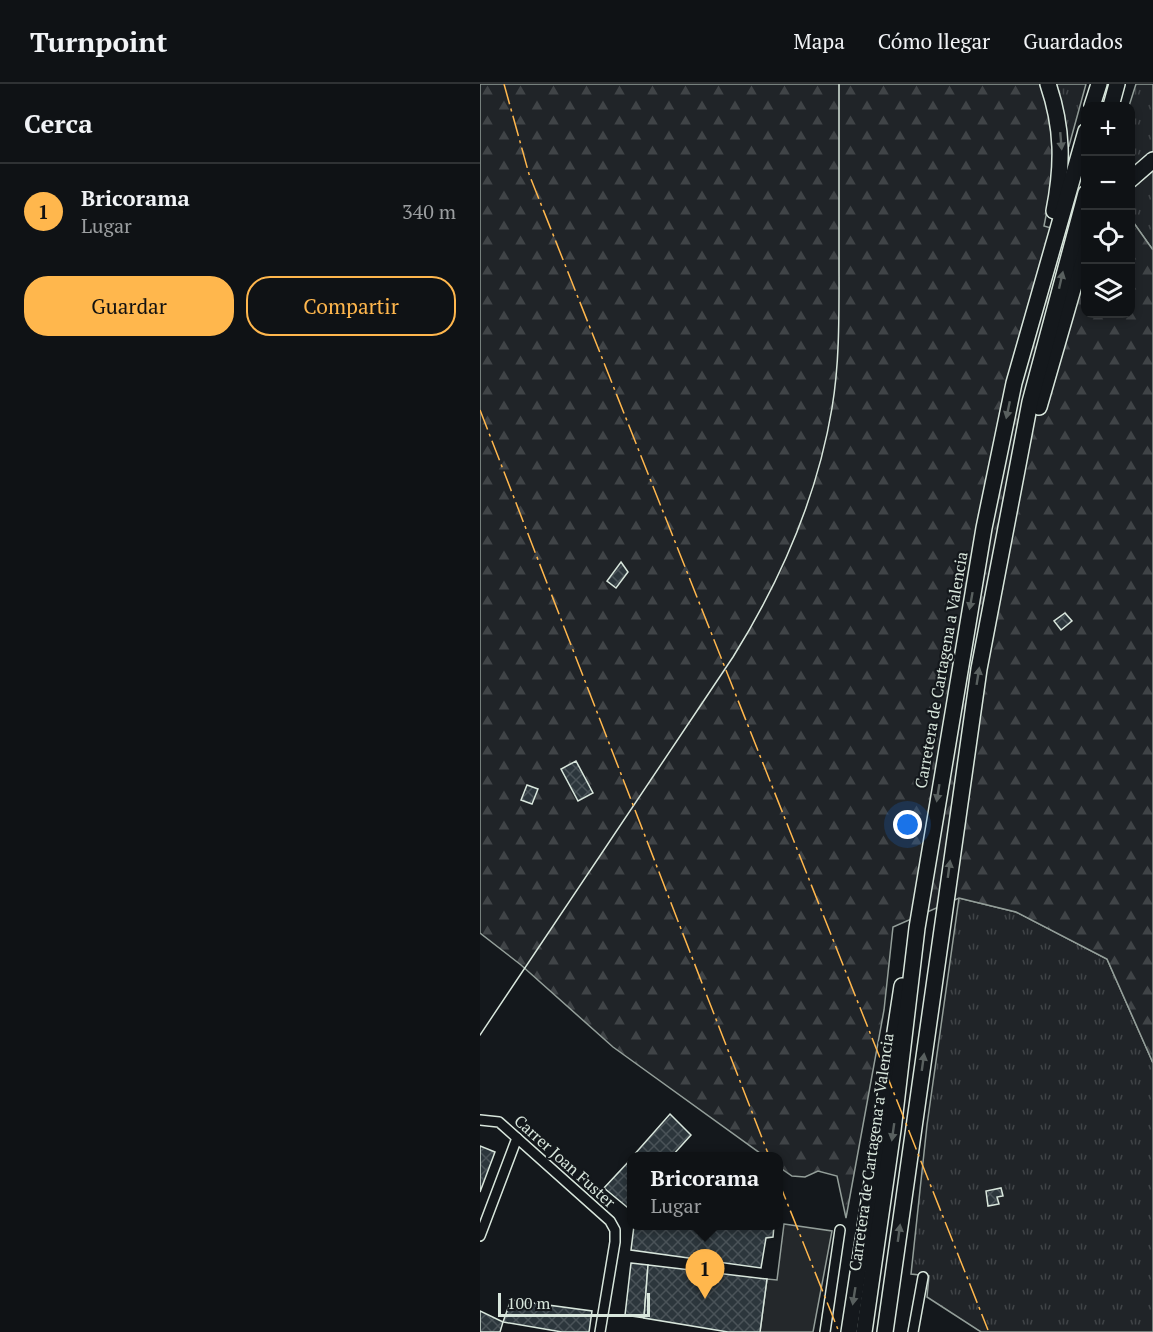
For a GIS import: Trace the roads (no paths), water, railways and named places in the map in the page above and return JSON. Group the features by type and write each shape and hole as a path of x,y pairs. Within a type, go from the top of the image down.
{"highway":[{"path":"1014,383 1061,170 1061,136 1048,84"},
{"path":"1093,102 1099,84"},
{"path":"1112,102 1117,84"},
{"name":"Carretera de Cartagena a Valencia","path":"864,1332 895,1119 917,928 966,627 1014,383 1081,148"},
{"path":"1135,176 1153,160"},
{"path":"885,1332 968,739 1004,534 1041,356 1081,210"},
{"path":"1004,534 1081,262"},
{"path":"849,1332 900,993 917,928"}],"street":[{"name":"Carrer Joan Fuster","path":"480,1120 499,1122 610,1221 615,1230 615,1242 600,1332"},
{"path":"480,1236 517,1137"},
{"path":"825,1332 840,1230"},
{"path":"923,1277 913,1329 924,1332"}],"tram line":[{"path":"480,1035 733,657 767,598 807,506 832,408 838,354 839,84"}],"place":[{"name":"Bricorama","path":"705,1299"}]}
